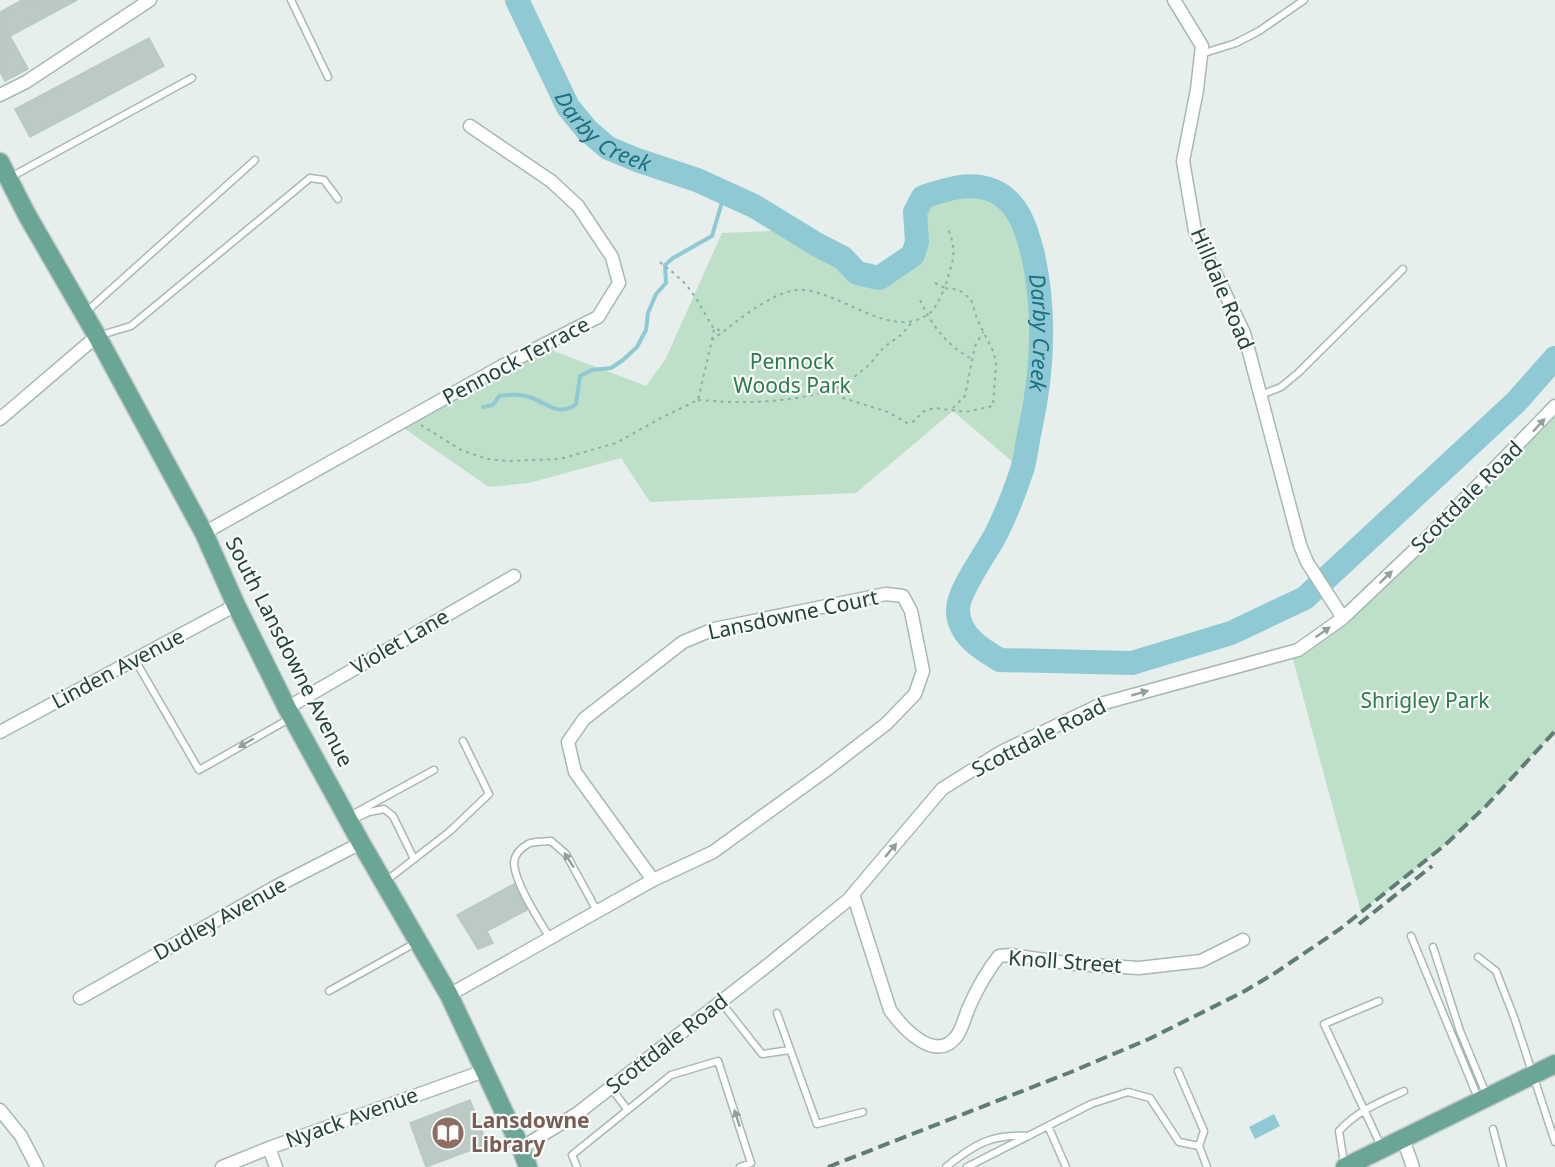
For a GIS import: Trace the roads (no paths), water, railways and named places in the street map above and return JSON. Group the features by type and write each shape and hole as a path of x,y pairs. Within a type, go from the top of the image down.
{"main road":[{"name":"South Lansdowne Avenue","path":"4,170 27,216 97,336 204,533 236,605 290,712 361,843 449,995 528,1167"},
{"path":"1345,1167 1533,1075 1554,1068"}],"street":[{"path":"0,95 26,82 150,0"},
{"name":"Hilldale Road","path":"1174,0 1202,46 1197,90 1183,161 1195,231 1244,333 1300,545 1307,562 1340,613"},
{"name":"Pennock Terrace","path":"204,533 502,366 598,317 620,283 612,257 578,206 551,182 470,126"},
{"path":"0,419 97,336"},
{"name":"Scottdale Road","path":"521,1148 578,1113 611,1088 853,894 942,789 1001,752 1104,703 1298,650 1423,542 1555,406"},
{"name":"Violet Lane","path":"290,712 514,576"},
{"name":"Lansdowne Court","path":"449,995 652,880 713,852 886,724 915,694 923,671 911,611 903,596 886,594 714,629 683,642 584,719 568,742 575,772 652,880"},
{"name":"Linden Avenue","path":"0,732 236,605"},
{"name":"Dudley Avenue","path":"80,998 275,887 361,843"},
{"name":"Knoll Street","path":"853,894 890,1010 901,1025 921,1042 934,1046 947,1044 957,1037 974,995 991,965 999,956 1011,955 1074,964 1139,968 1201,961 1243,940"},
{"name":"Nyack Avenue","path":"222,1167 484,1071"},
{"path":"0,1110 21,1136 36,1167"},
{"path":"1404,1139 1413,1167"},
{"path":"269,1148 276,1167"}],"lane":[{"path":"291,0 328,76"},
{"path":"1201,54 1236,43 1259,31 1304,0"},
{"path":"4,170 192,78"},
{"path":"84,313 255,160"},
{"path":"97,336 131,326 310,178 324,180 338,199"},
{"path":"1261,396 1281,387 1298,373 1402,269"},
{"path":"135,660 199,770 290,712"},
{"path":"384,882 449,832 489,794 463,741"},
{"path":"348,819 434,770"},
{"path":"348,819 384,809 393,816 414,859"},
{"path":"550,938 531,906 516,873 514,860 518,852 529,843 551,841 566,855 597,911"},
{"path":"1411,936 1483,1099"},
{"path":"329,991 418,941"},
{"path":"1433,947 1483,1099"},
{"path":"1478,957 1496,971 1555,1142"},
{"path":"1379,1000 1324,1024 1382,1149"},
{"path":"721,1002 762,1054 790,1050"},
{"path":"777,1013 817,1124 864,1112"},
{"path":"577,1167 572,1155 671,1075 718,1061 751,1163 740,1167"},
{"path":"1178,1071 1204,1131 1199,1146 1207,1167"},
{"path":"611,1088 627,1109"},
{"path":"1345,1167 1339,1131 1351,1118 1364,1110 1404,1091"},
{"path":"967,1167 1091,1104 1128,1092 1150,1098 1179,1142 1199,1146"},
{"path":"1048,1126 1066,1167"},
{"path":"1493,1129 1503,1167"},
{"path":"946,1167 990,1138 1009,1135 1029,1136"}],"water":[{"path":"1274,1114 1280,1126 1255,1139 1249,1127"}],"waterway":[{"name":"Darby Creek","path":"517,0 568,107 587,130 608,148 697,180 754,206 843,258 857,273 879,278 913,255 917,242 915,212 923,197 967,186 985,188 1003,196 1016,210 1028,236 1040,299 1041,342 1038,386 1025,460 1019,478 996,534 962,593 958,610 959,619 966,634 978,646 1000,660 1132,663 1231,633 1305,598 1516,402 1555,358"},
{"path":"483,407 493,405 499,396 512,395 528,397 559,409 570,408 576,404 580,376 592,370 611,368 637,347 646,330 648,313 656,294 666,283 665,265 712,236 725,192"}],"railway":[{"path":"828,1167 1149,1039 1243,992 1275,973 1340,929 1445,845 1486,806 1555,731"},
{"path":"1359,924 1432,866"}],"place":[{"name":"Lansdowne Library","path":"448,1133"}],"park label":[{"name":"Pennock Woods Park","path":"792,374"},
{"name":"Shrigley Park","path":"1425,701"}]}
